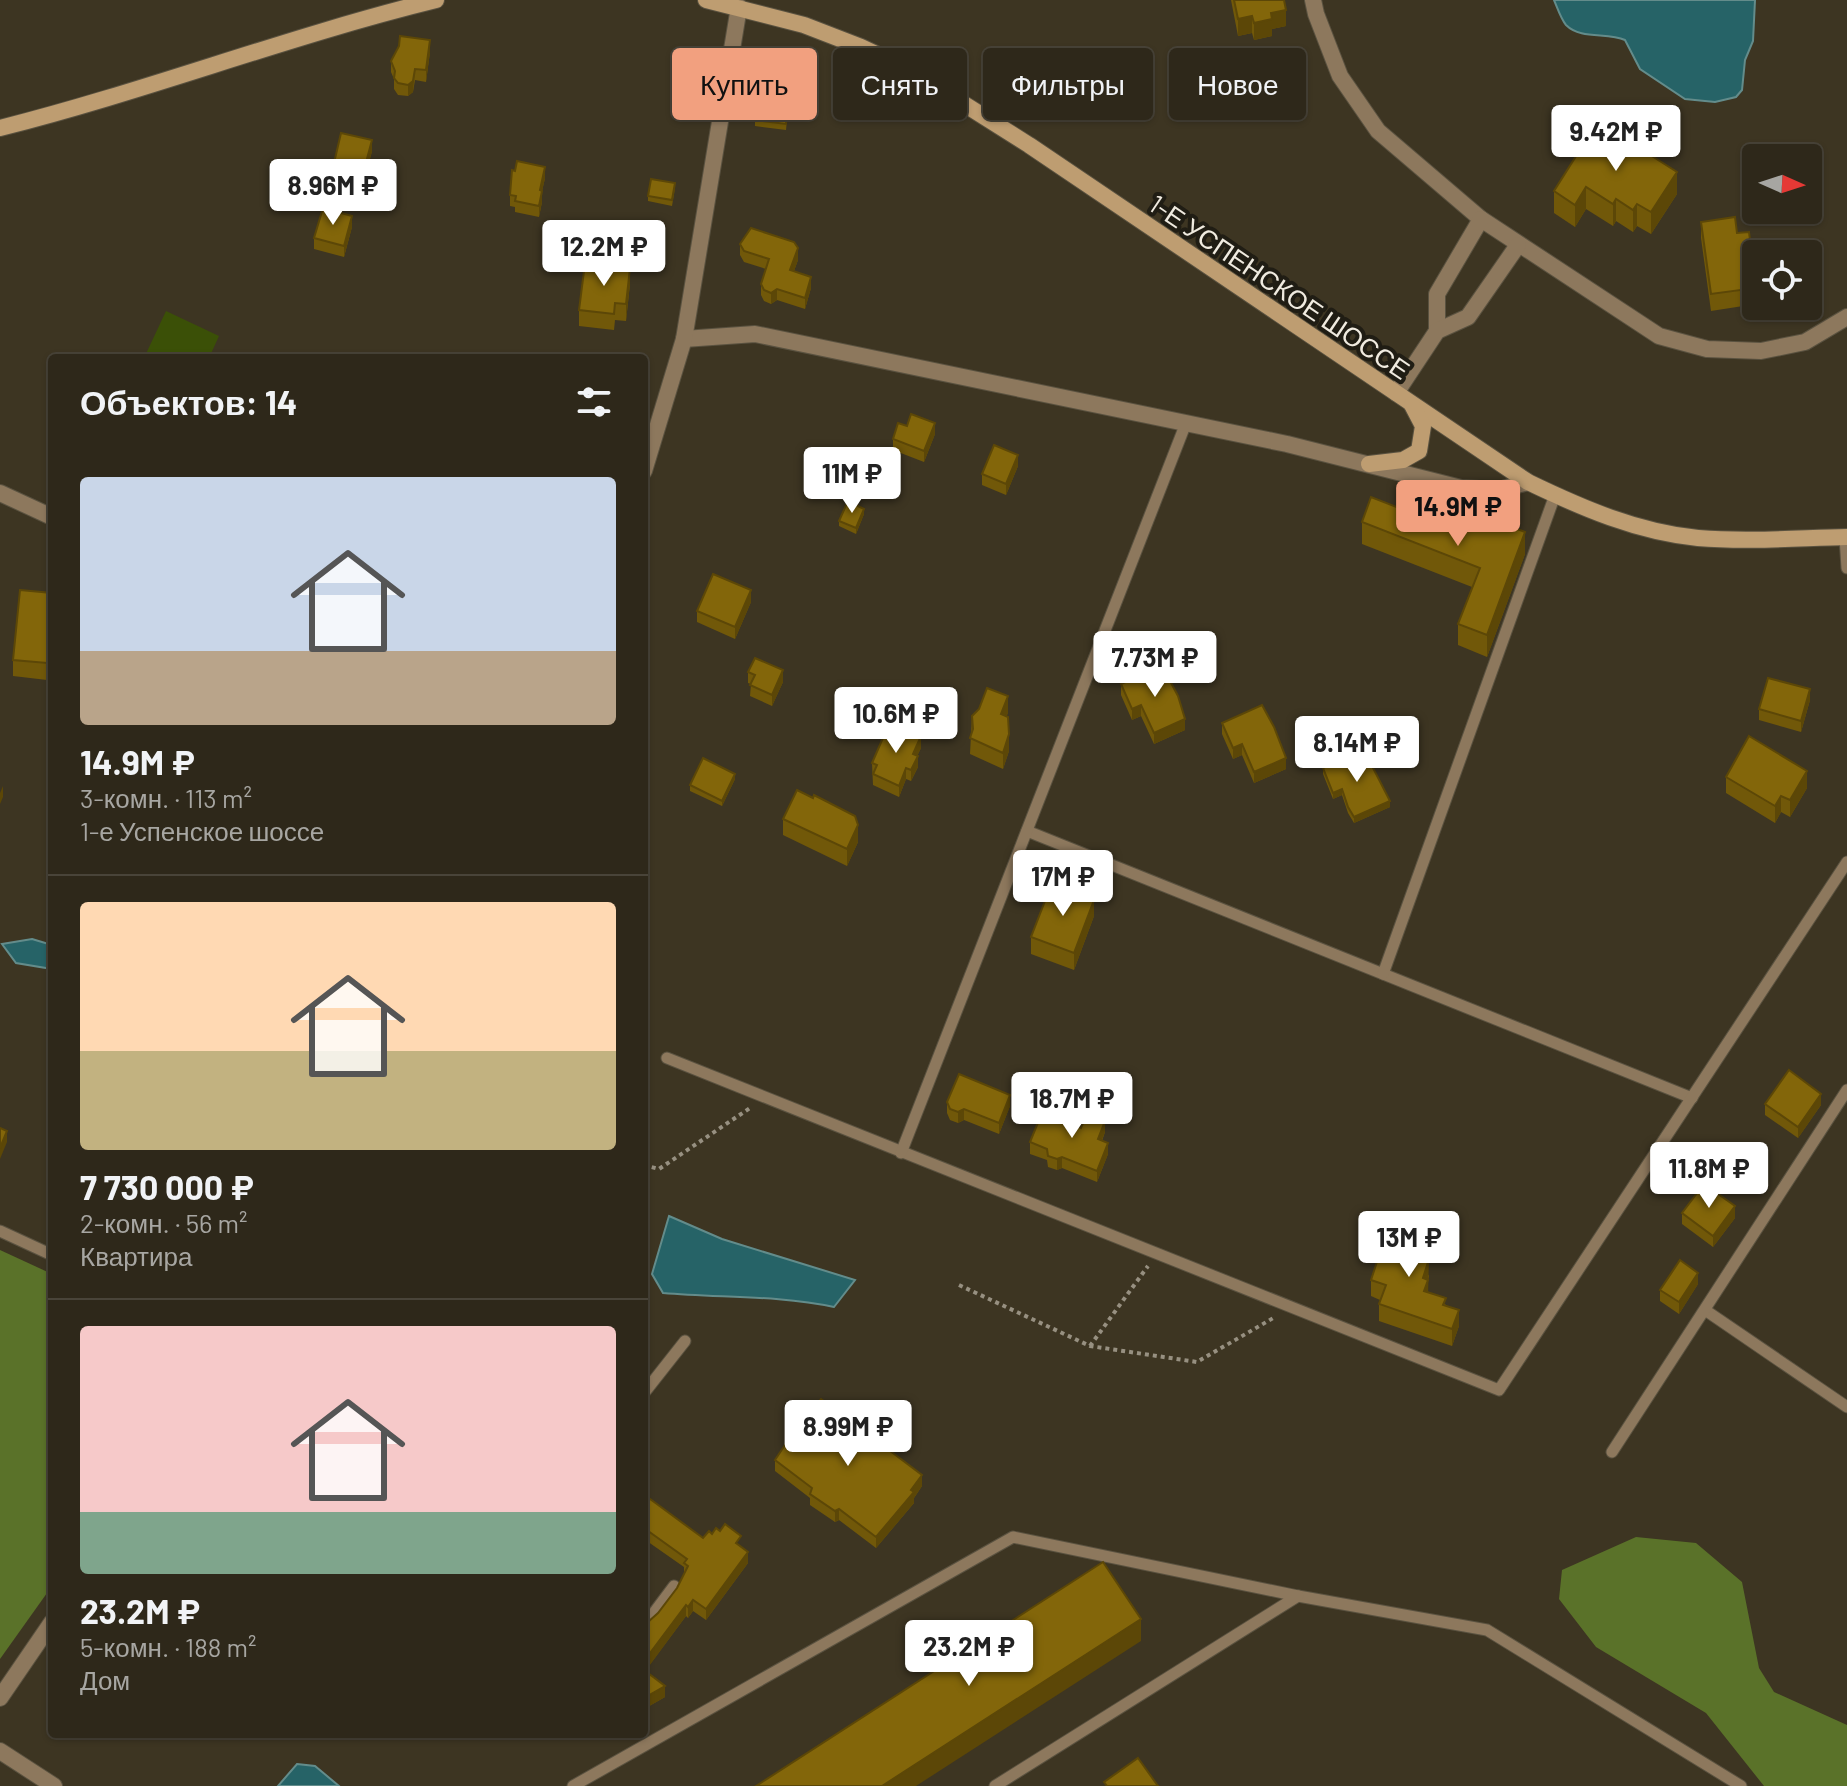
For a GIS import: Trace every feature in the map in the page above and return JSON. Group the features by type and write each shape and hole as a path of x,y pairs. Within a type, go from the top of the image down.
{"main road":[{"path":"0,128 365,17 436,0"},
{"name":"1-Е УСПЕНСКОЕ ШОССЕ","path":"706,0 804,25 910,70 1029,145 1528,482 1591,512 1651,530 1698,538 1846,537"},
{"path":"1369,464 1403,460 1419,451 1423,426 1411,403"}],"street":[{"path":"1313,0 1340,76 1378,131 1481,219 1659,336 1707,349 1761,351 1805,342 1847,317"},
{"path":"648,458 684,339 739,7"},
{"path":"1437,331 1437,294 1481,219"},
{"path":"1396,393 1437,331 1468,317 1518,245"},
{"path":"684,339 755,334 1287,444 1461,488 1499,490 1528,482"},
{"path":"0,493 48,515"},
{"path":"0,1698 48,1628"},
{"path":"0,1751 54,1786"}],"lane":[{"path":"901,1153 1186,423"},
{"path":"1383,974 1555,495"},
{"path":"1846,537 1847,568"},
{"path":"1027,831 1692,1098"},
{"path":"667,1058 1499,1390 1847,862"},
{"path":"1612,1452 1847,1090"},
{"path":"0,1231 48,1253"},
{"path":"1705,1310 1847,1407"},
{"path":"648,1388 685,1341"},
{"path":"573,1786 1013,1537 1298,1596 1487,1630 1741,1786"},
{"path":"648,1621 674,1586"},
{"path":"995,1786 1298,1596"}],"path":[{"path":"648,1166 659,1169 766,1098"},
{"path":"1090,1346 1157,1254"},
{"path":"959,1285 1090,1346 1197,1362 1290,1308"}],"green space":[{"path":"166,311 219,336 211,354 146,354"},
{"path":"0,1250 48,1272 48,1592 0,1659"},
{"path":"1636,1537 1696,1543 1742,1582 1759,1668 1774,1692 1847,1725 1847,1786 1764,1786 1706,1713 1596,1647 1559,1599 1562,1570"}],"water":[{"path":"1554,0 1755,0 1753,41 1745,60 1742,90 1736,97 1715,102 1685,99 1640,69 1625,40 1572,30 1564,22"},
{"path":"32,939 48,944 48,968 16,963 2,944"},
{"path":"669,1216 722,1239 855,1280 834,1307 770,1299 663,1293 652,1274"},
{"path":"297,1764 315,1766 339,1786 278,1786"}],"building":[{"path":"1234,0 1284,0 1286,10 1271,13 1272,19 1254,23 1252,16 1238,19"},
{"path":"400,36 430,40 426,70 415,69 413,81 408,85 398,83 394,78 391,61 399,46"},
{"path":"755,120 786,120 786,124"},
{"path":"1606,127 1677,172 1651,212 1637,204 1633,210 1616,199 1613,204 1586,187 1575,205 1554,191 1585,142 1593,147"},
{"path":"341,133 372,140 364,170 334,163"},
{"path":"517,161 545,167 539,206 515,201 516,196 510,195 512,170 515,171"},
{"path":"651,179 675,183 672,200 648,196"},
{"path":"323,208 352,216 344,246 314,238"},
{"path":"1735,217 1737,233 1749,232 1750,240 1742,240 1742,290 1711,294 1701,222"},
{"path":"751,228 794,242 798,248 790,270 811,277 805,298 777,289 771,293 764,290 761,284 769,259 744,251 740,244"},
{"path":"585,263 630,268 626,304 615,303 614,314 579,310"},
{"path":"911,414 935,423 924,451 893,439 898,423 907,426"},
{"path":"994,445 1018,455 1006,484 982,474"},
{"path":"1425,494 1525,532 1487,635 1458,624 1480,568 1362,522 1371,497 1417,515"},
{"path":"848,501 864,509 856,528 839,521"},
{"path":"713,574 751,590 735,627 697,611"},
{"path":"20,590 48,593 47,663 13,660"},
{"path":"755,658 783,670 772,695 750,685 755,675 748,672"},
{"path":"1162,666 1178,696 1185,719 1154,733 1141,705 1132,709 1121,684"},
{"path":"1768,678 1810,689 1801,721 1759,709"},
{"path":"987,688 1008,696 1001,714 1008,717 1009,734 1003,753 970,738 972,716 979,709"},
{"path":"1262,705 1286,758 1254,772 1242,744 1233,748 1222,723"},
{"path":"895,725 921,736 913,754 918,756 911,770 906,768 899,786 873,774 877,765 872,763 886,731 891,734"},
{"path":"1749,736 1807,771 1790,800 1781,796 1775,806 1726,777"},
{"path":"1363,751 1390,801 1354,817 1342,789 1333,793 1323,768"},
{"path":"703,758 735,774 722,801 690,785"},
{"path":"797,790 855,816 858,825 847,849 783,819"},
{"path":"1052,883 1094,900 1074,953 1031,937"},
{"path":"1789,1070 1821,1094 1798,1127 1765,1104"},
{"path":"959,1074 1010,1095 999,1123 964,1109 958,1112 950,1109 947,1102"},
{"path":"1087,1114 1105,1121 1098,1139 1108,1143 1097,1171 1062,1157 1048,1156 1047,1149 1030,1142 1039,1120 1051,1115 1081,1128"},
{"path":"0,1128 7,1131 0,1148"},
{"path":"1704,1184 1735,1206 1713,1236 1682,1213"},
{"path":"1390,1222 1419,1232 1412,1253 1429,1259 1423,1278 1428,1280 1424,1291 1446,1298 1443,1305 1459,1310 1452,1329 1379,1304 1386,1285 1371,1280"},
{"path":"1680,1260 1698,1273 1679,1302 1660,1290"},
{"path":"821,1399 828,1404 831,1401 847,1413 845,1417 922,1475 911,1490 914,1492 876,1537 839,1509 835,1511 810,1494 812,1488 775,1460 807,1412 809,1414"},
{"path":"648,1497 703,1538 716,1528 720,1531 725,1524 741,1536 736,1543 748,1552 706,1609 693,1600 688,1607 686,1605 648,1656 648,1622 677,1588 688,1566 684,1563 687,1559 648,1531"},
{"path":"1103,1562 1141,1619 882,1786 756,1786"},
{"path":"648,1673 665,1686 648,1696"},
{"path":"1138,1758 1158,1786 1107,1786 1104,1782"}]}
